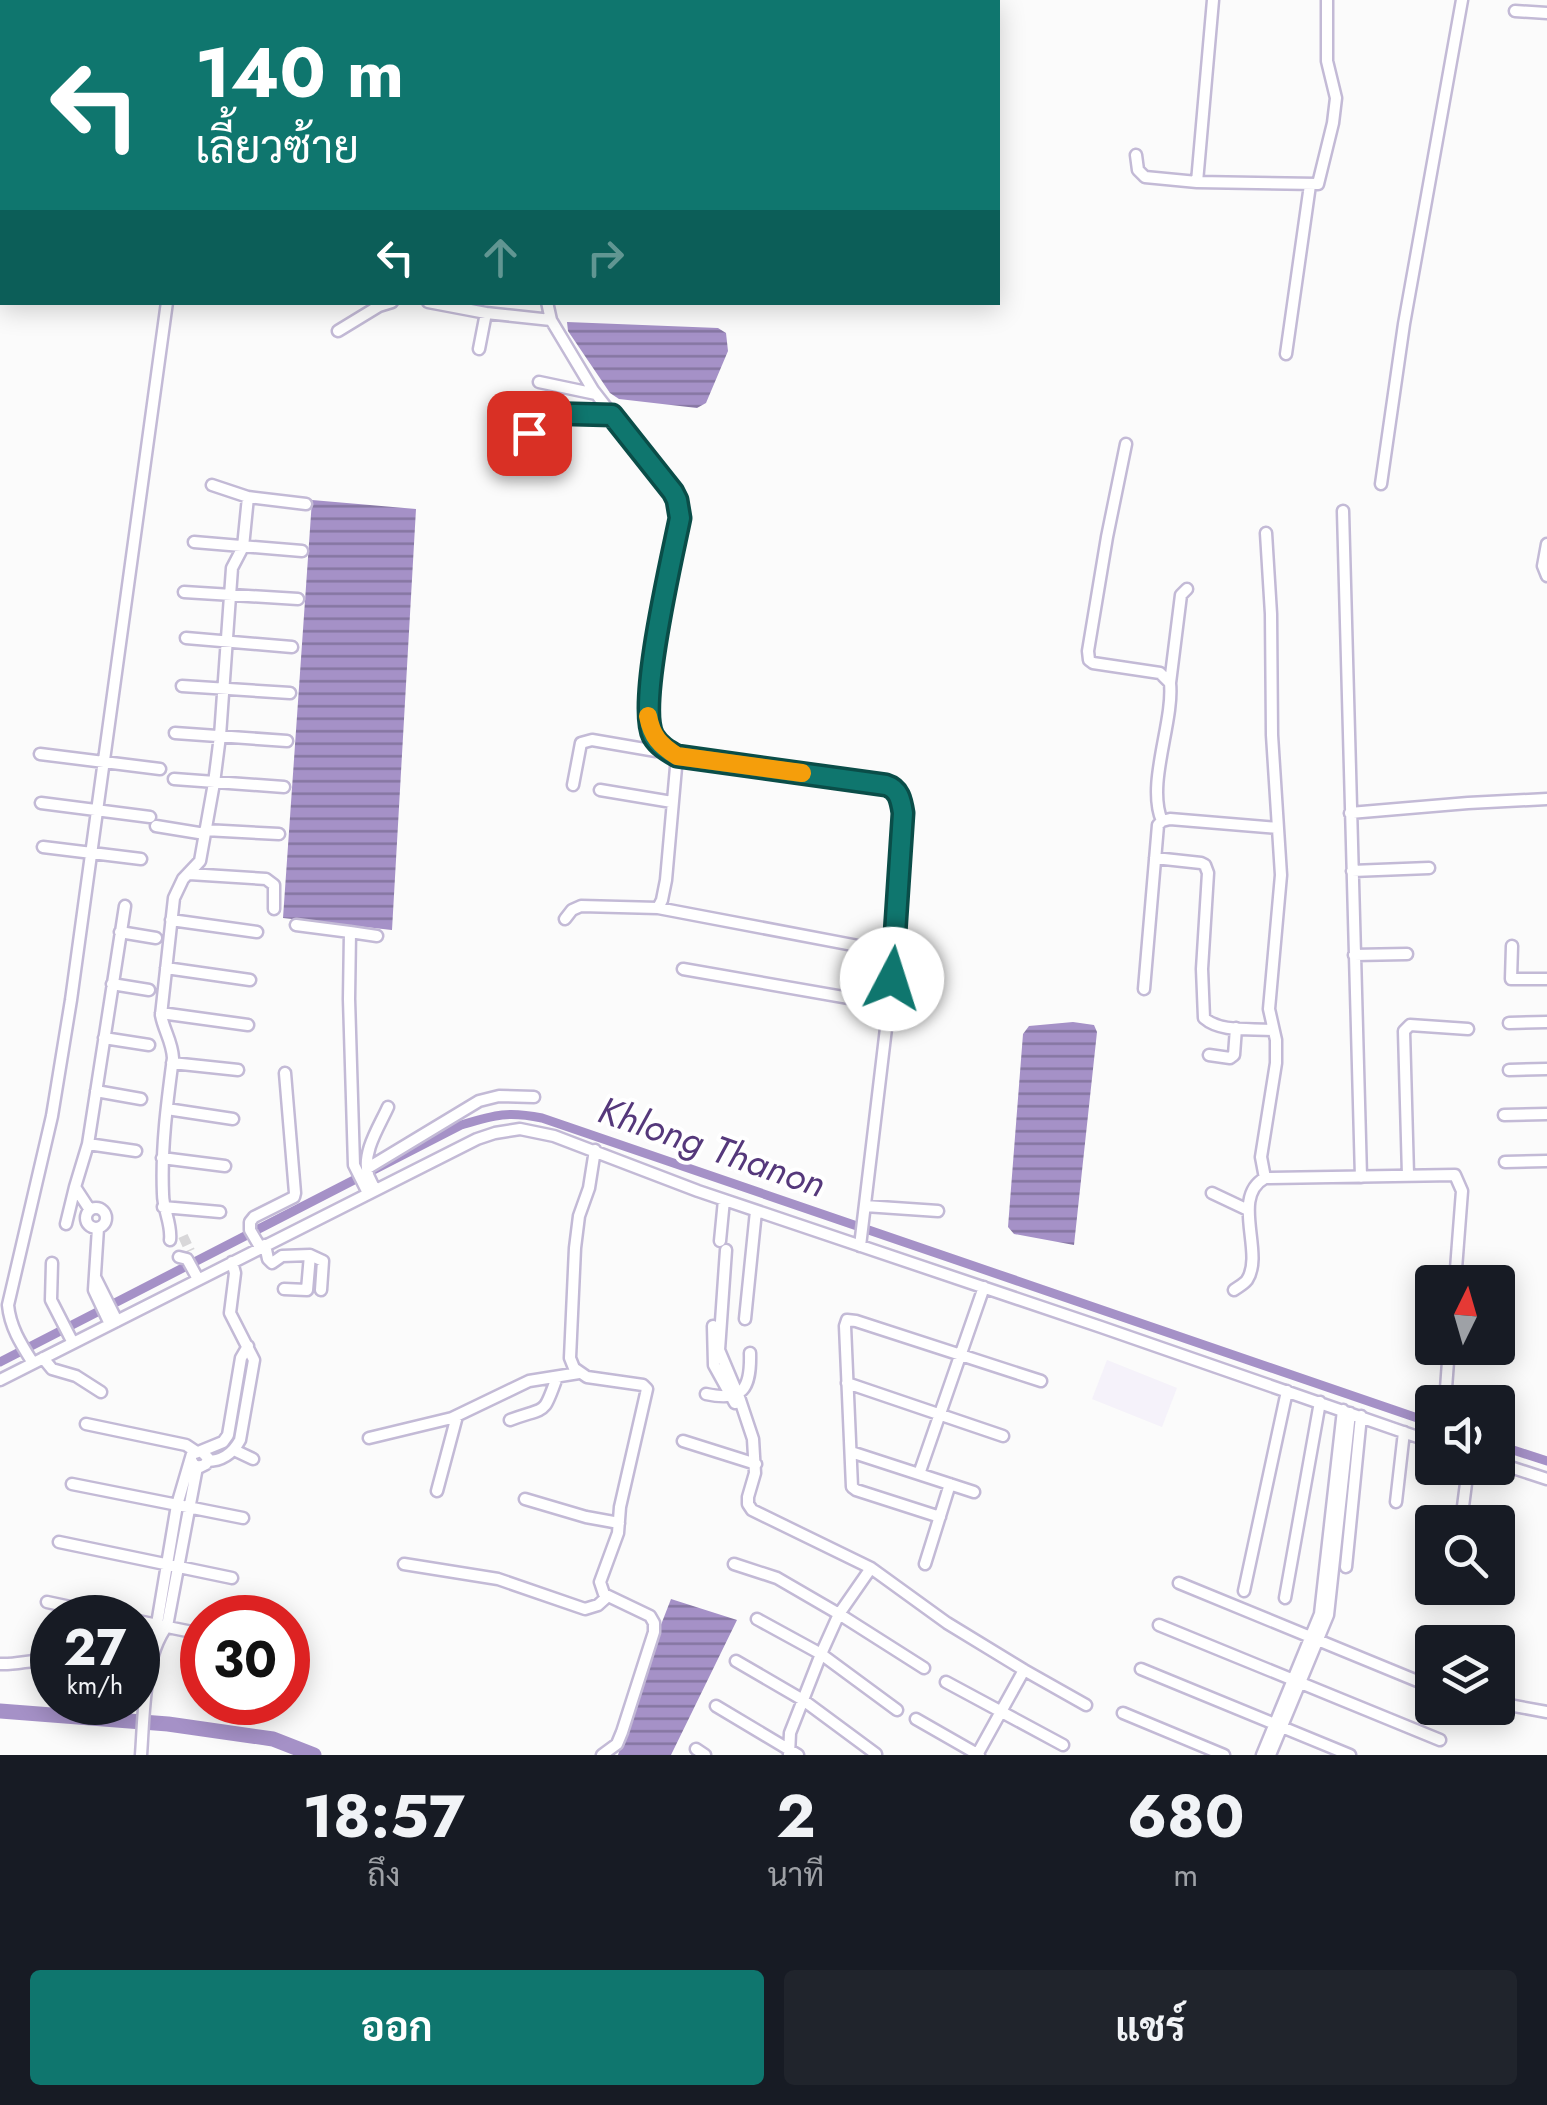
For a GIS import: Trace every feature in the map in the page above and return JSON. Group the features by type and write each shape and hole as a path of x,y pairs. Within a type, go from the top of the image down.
{"street":[{"path":"1197,182 1213,0"},
{"path":"1136,155 1138,170 1145,176 1316,186 1336,111 1335,88 1327,62 1326,0"},
{"path":"1380,484 1404,324 1462,0"},
{"path":"1516,11 1547,13"},
{"path":"1286,354 1310,185"},
{"path":"101,1392 76,1376 35,1360 19,1342 9,1319 8,1305 52,1116 92,853 166,305"},
{"path":"338,332 383,305"},
{"path":"444,305 551,320"},
{"path":"548,305 551,320 596,394 673,492 679,508 654,648 648,715 654,737 677,756 893,787 901,800 895,952 861,1242"},
{"path":"480,349 486,313"},
{"path":"538,382 596,394"},
{"path":"529,433 530,418 537,413 612,415"},
{"path":"1126,444 1088,652 1093,663 1160,673 1170,682"},
{"path":"212,484 248,497 306,504"},
{"path":"174,1236 164,1206 162,1158 172,1042 161,1013 174,898 183,880 200,862 214,783 232,568 243,547 248,497"},
{"path":"1343,511 1361,1177"},
{"path":"1265,1178 1261,1157 1276,1063 1269,1008 1281,875 1266,533"},
{"path":"194,542 302,551"},
{"path":"1547,544 1547,576"},
{"path":"1162,820 1158,814 1158,792 1182,595 1187,589"},
{"path":"184,592 298,599"},
{"path":"186,638 292,647"},
{"path":"182,686 290,693"},
{"path":"176,733 287,742"},
{"path":"573,785 584,741 656,751 664,748"},
{"path":"40,754 160,769"},
{"path":"658,908 666,880 677,756"},
{"path":"174,779 284,786"},
{"path":"600,790 672,802"},
{"path":"1350,813 1547,799"},
{"path":"41,803 98,810 205,832 280,834"},
{"path":"1162,820 1278,828"},
{"path":"1144,989 1158,825 1162,820"},
{"path":"43,846 141,860"},
{"path":"1155,858 1200,863 1208,873 1202,969 1204,1018 1218,1026 1273,1030"},
{"path":"1352,871 1430,868"},
{"path":"190,874 266,879 274,885 274,909"},
{"path":"66,1224 88,1144 125,906"},
{"path":"565,918 581,906 658,908 895,952"},
{"path":"171,920 257,932"},
{"path":"296,925 377,936"},
{"path":"120,932 156,938"},
{"path":"350,932 352,1121 370,1189"},
{"path":"1512,946 1511,979 1547,979"},
{"path":"1354,955 1407,954"},
{"path":"166,968 250,980"},
{"path":"684,969 889,1005"},
{"path":"112,984 149,990"},
{"path":"161,1013 248,1025"},
{"path":"1509,1023 1547,1022"},
{"path":"1408,1175 1404,1032 1410,1025 1468,1029"},
{"path":"1209,1055 1234,1055 1236,1028"},
{"path":"104,1038 149,1044"},
{"path":"172,1063 238,1070"},
{"path":"1509,1070 1547,1069"},
{"path":"285,1074 296,1193 294,1198 254,1217 250,1230 272,1263 282,1256 310,1255 323,1261 322,1290"},
{"path":"96,1091 141,1099"},
{"path":"364,1172 479,1101 498,1096 534,1097"},
{"path":"364,1172 388,1108"},
{"path":"166,1109 233,1120"},
{"path":"1504,1115 1547,1114"},
{"path":"0,1380 370,1189 477,1139 520,1130 595,1150 726,1201 861,1242 1415,1436"},
{"path":"88,1144 136,1152"},
{"path":"595,1150 575,1248 570,1358 574,1368 587,1377 643,1385 647,1389 620,1507 618,1533 600,1582 608,1596 650,1616 654,1623 622,1732 617,1744 602,1755"},
{"path":"162,1158 225,1166"},
{"path":"1506,1162 1547,1160"},
{"path":"1234,1290 1248,1279 1248,1210 1254,1186 1265,1178 1455,1175 1462,1191 1456,1265"},
{"path":"75,1186 90,1210 87,1222 98,1228 95,1276 112,1319"},
{"path":"1212,1193 1248,1210"},
{"path":"726,1201 718,1299 719,1350 753,1438 756,1464 748,1497 752,1510 870,1568 947,1622 1086,1705"},
{"path":"164,1206 220,1212"},
{"path":"745,1318 756,1211"},
{"path":"865,1211 938,1211"},
{"path":"284,1290 307,1290 310,1255"},
{"path":"186,1257 197,1277"},
{"path":"86,1424 186,1445 198,1458 218,1461 234,1450 240,1440 254,1360 230,1312 235,1273 232,1262"},
{"path":"52,1263 51,1300 72,1341"},
{"path":"919,1474 984,1287"},
{"path":"940,1517 856,1490 850,1482 847,1320 1041,1381"},
{"path":"174,1566 177,1505 198,1458 228,1436 241,1358 248,1346"},
{"path":"706,1394 726,1398 735,1395 749,1380 750,1353"},
{"path":"369,1438 457,1416 529,1381 579,1373"},
{"path":"510,1420 542,1411 557,1377"},
{"path":"847,1383 1003,1436"},
{"path":"1244,1591 1287,1390"},
{"path":"1285,1598 1320,1402"},
{"path":"1346,1567 1352,1413"},
{"path":"1262,1755 1314,1638 1327,1591 1352,1413"},
{"path":"436,1491 457,1416"},
{"path":"1396,1502 1404,1432"},
{"path":"683,1442 756,1464"},
{"path":"234,1450 253,1459"},
{"path":"851,1452 974,1492"},
{"path":"141,1755 148,1681 190,1508 198,1458"},
{"path":"1515,1469 1547,1479"},
{"path":"72,1484 243,1518"},
{"path":"925,1564 950,1484"},
{"path":"525,1499 619,1523"},
{"path":"59,1542 232,1578"},
{"path":"404,1564 498,1578 585,1609 608,1596"},
{"path":"734,1564 777,1578 924,1668"},
{"path":"792,1753 790,1733 821,1654 840,1614 870,1568"},
{"path":"1179,1582 1415,1680"},
{"path":"757,1619 821,1654 897,1710"},
{"path":"1159,1625 1440,1740"},
{"path":"161,1629 180,1631"},
{"path":"736,1661 802,1700 876,1754"},
{"path":"0,1664 30,1663"},
{"path":"916,1720 978,1755 1024,1670"},
{"path":"1141,1670 1350,1755"},
{"path":"946,1682 1063,1744"},
{"path":"716,1706 792,1753"},
{"path":"1515,1706 1547,1712"},
{"path":"1122,1714 1224,1755"},
{"path":"1270,1755 1278,1726"}],"shaded area":[{"path":"567,322 718,328 726,333 728,351 706,403 697,408 619,399 610,393 568,331"},
{"path":"312,500 416,509 392,930 283,918"},
{"path":"1073,1022 1094,1025 1097,1032 1074,1245 1014,1234 1008,1227 1023,1034 1029,1026"},
{"path":"1107,1360 1177,1388 1162,1427 1092,1399"},
{"path":"671,1599 737,1620 671,1755 618,1755 650,1653"}],"waterway":[{"name":"Khlong Thanon","path":"0,1362 461,1125 519,1115 542,1118 1415,1417"},
{"name":"Khlong Thanon","path":"1515,1451 1547,1461"},
{"path":"0,1711 168,1724 273,1739 314,1755"}],"tunnel":[{"path":"183,1236 190,1251"}],"slow traffic":[{"path":"648,716 654,737 677,756 802,773"}],"route":[{"path":"529,433 530,418 537,413 612,415 677,500 680,518 654,648 648,715 661,746 677,756 893,787 903,813 892,979"}]}
